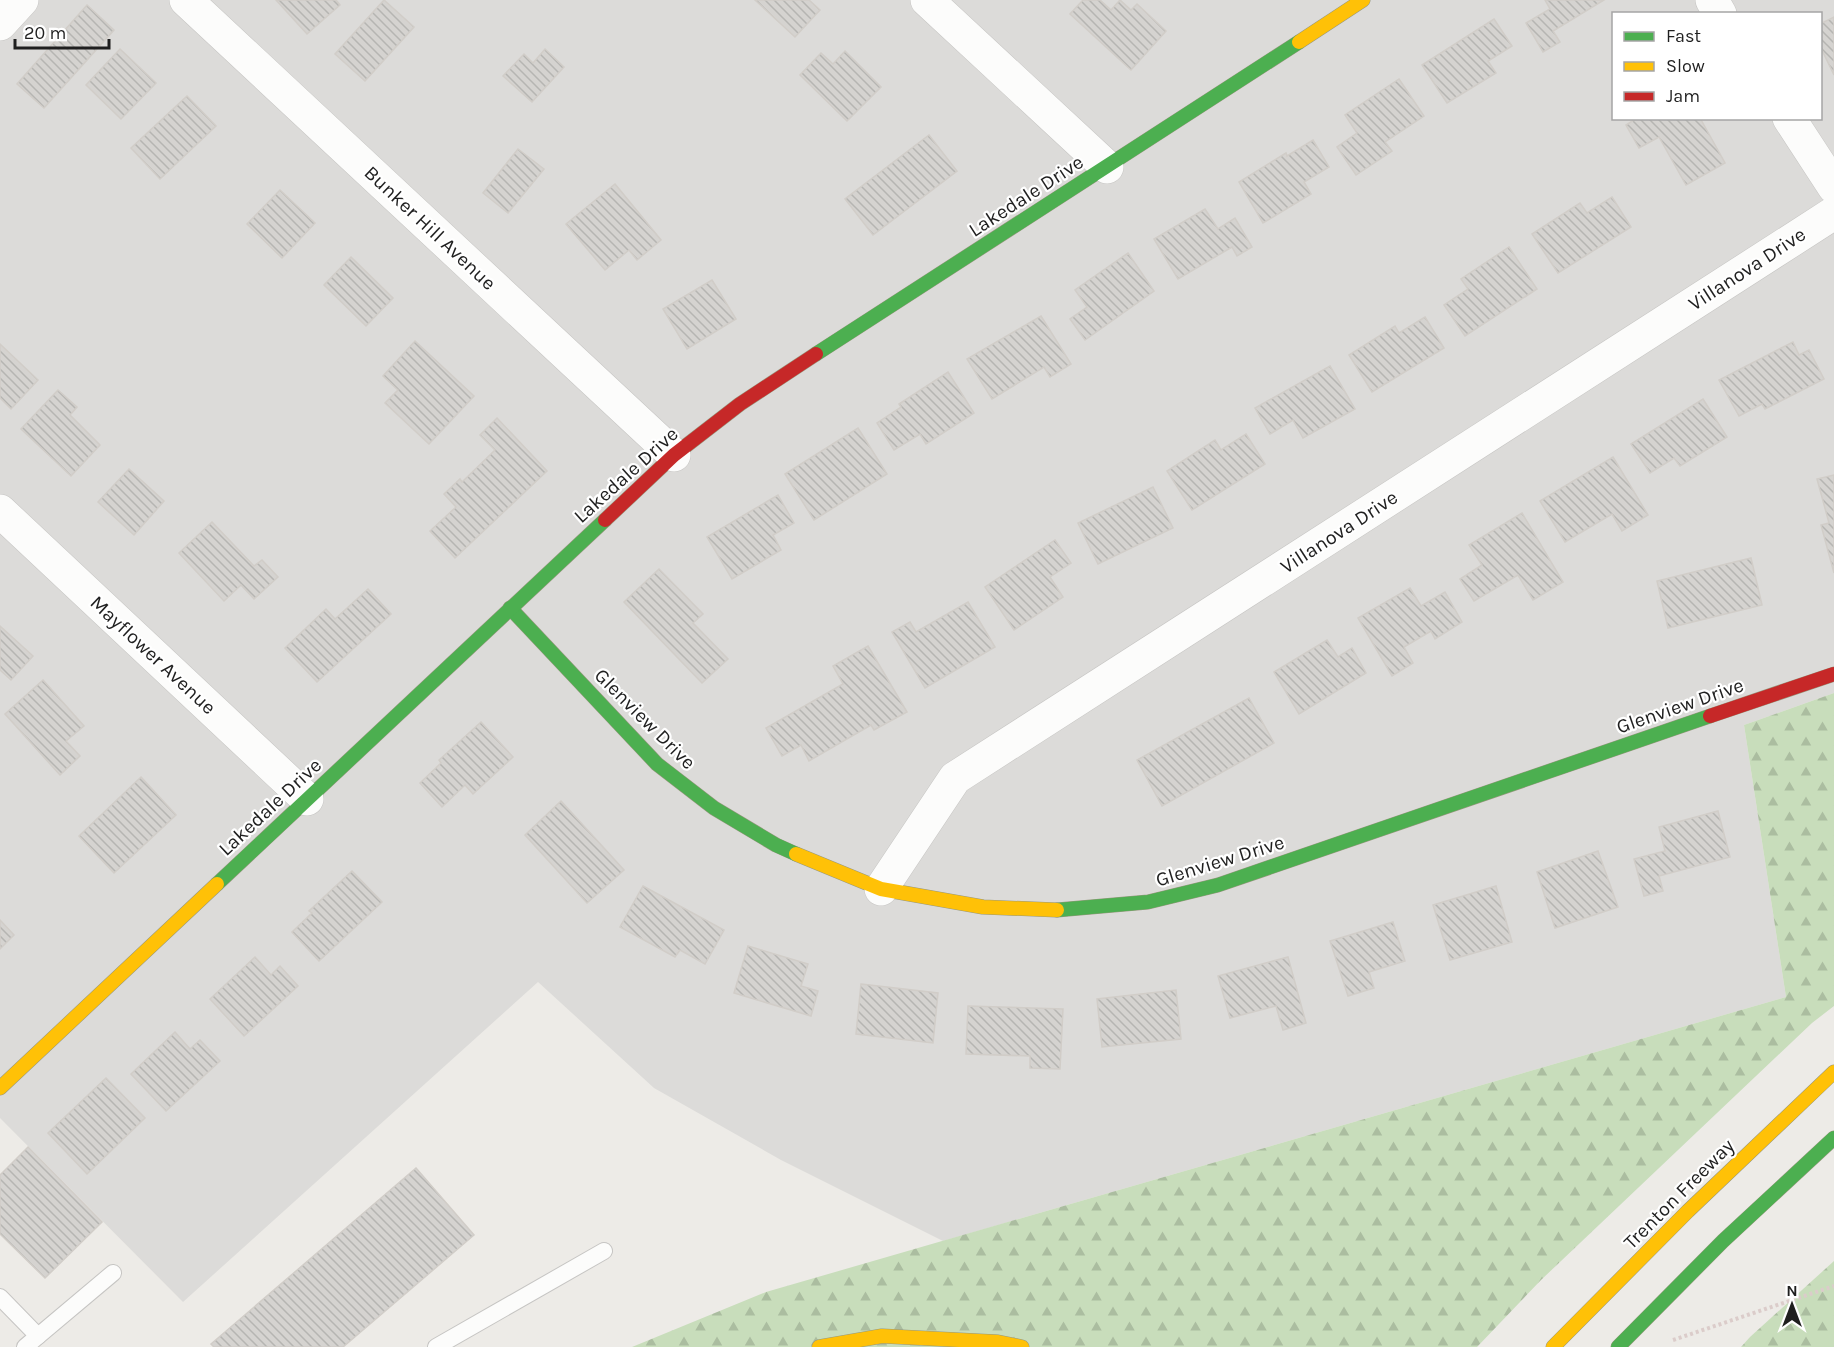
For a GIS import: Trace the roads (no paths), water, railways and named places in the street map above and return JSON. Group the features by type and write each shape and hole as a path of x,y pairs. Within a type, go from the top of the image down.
{"main road":[{"name":"Lakedale Drive","path":"0,1088 674,455 740,404 1363,0"},
{"name":"Glenview Drive","path":"510,608 657,764 714,808 776,845 881,889 983,907 1066,910 1148,902 1218,885 1834,674"},
{"name":"Trenton Freeway","path":"1554,1347 1689,1211 1834,1072"},
{"path":"1618,1347 1723,1241 1834,1138"},
{"path":"819,1347 882,1336 998,1342 1022,1347"}],"street":[{"path":"0,24 22,0"},
{"name":"Bunker Hill Avenue","path":"186,0 674,455"},
{"path":"927,0 1107,167"},
{"path":"1790,120 1834,188"},
{"name":"Villanova Drive","path":"881,889 956,778 1834,213"},
{"name":"Mayflower Avenue","path":"0,511 307,799"}],"lane":[{"path":"436,1347 604,1251"},
{"path":"0,1298 31,1342 113,1272"}]}
